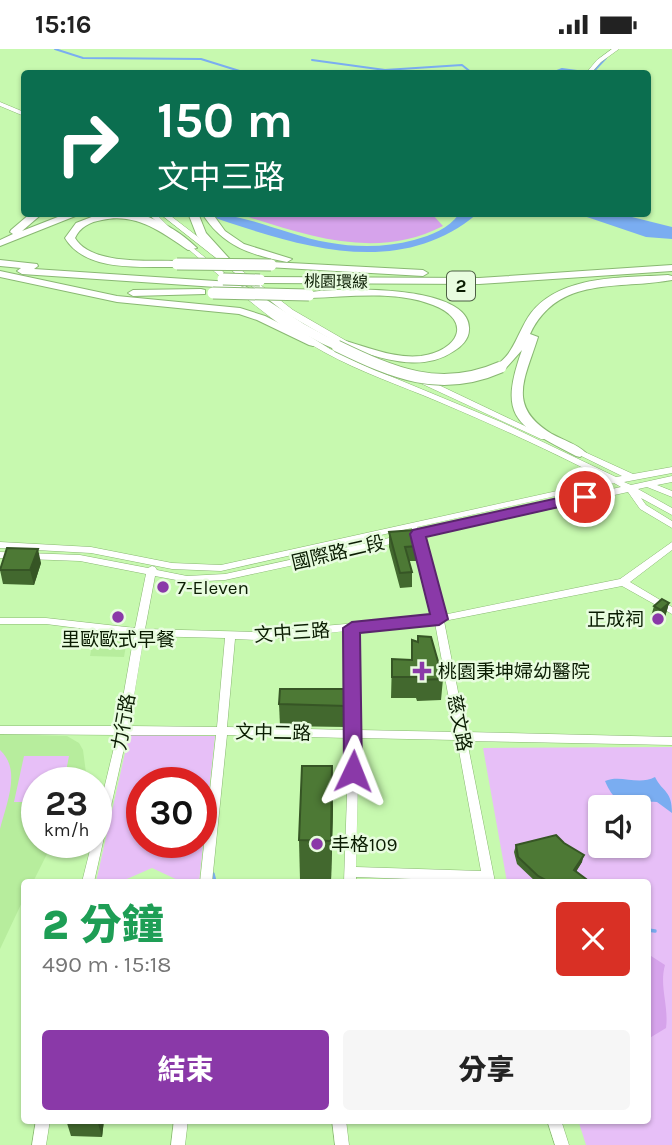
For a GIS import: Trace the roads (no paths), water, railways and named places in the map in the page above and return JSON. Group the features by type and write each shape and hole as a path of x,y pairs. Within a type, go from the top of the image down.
{"highway":[{"path":"0,241 33,217"},
{"path":"0,241 67,217"},
{"path":"108,217 96,218 79,225 72,234 71,242 75,249 92,257 177,264 271,265 501,275 600,274"},
{"path":"138,217 158,224 192,248"},
{"path":"195,217 201,234 232,268"},
{"path":"209,217 215,227 228,239 252,251 276,257 410,272"},
{"name":"桃園環線","path":"0,263 229,281"},
{"name":"桃園環線","path":"0,271 264,283 433,287 652,275 672,268"},
{"path":"0,271 117,299 240,311 313,343"},
{"path":"229,281 300,326 392,371 432,380 473,378 501,367 515,355 532,321 547,304 579,289 652,275 672,276"},
{"name":"桃園環線","path":"264,283 652,275"},
{"path":"38,282 112,293 375,294 419,298 454,312 461,318 465,329 462,341 455,348 424,358 383,356 340,344"},
{"path":"547,304 534,327 517,387 516,402 521,414 532,425 580,453"}],"street":[{"path":"592,70 599,61 614,51"},
{"path":"0,98 21,107"},
{"path":"0,104 21,113"},
{"path":"155,217 229,281 313,343 617,480 630,482"},
{"path":"167,217 290,312 340,344 580,453 630,482 672,512"},
{"path":"446,401 450,410 584,471 586,476 581,488"},
{"name":"國際路二段","path":"0,555 80,558 153,568 199,569 238,565 416,530 672,470"},
{"name":"國際路二段","path":"630,482 645,484 672,479"},
{"name":"國際路二段","path":"416,530 617,480"},
{"path":"630,482 643,507 672,525"},
{"path":"645,484 672,496"},
{"name":"慈文路","path":"416,530 439,619 489,879"},
{"name":"國際路二段","path":"0,545 91,550 153,568"},
{"path":"672,545 623,582 672,611"},
{"name":"力行路","path":"89,879 123,731 139,632 153,568"},
{"name":"文中三路","path":"0,621 47,621 139,632 258,636 439,619 623,582"},
{"path":"352,628 354,733 351,877 489,879"},
{"path":"206,879 230,635"},
{"name":"文中二路","path":"0,730 222,730 672,741"},
{"path":"39,1145 42,1124"},
{"path":"178,1145 181,1124"},
{"path":"339,1124 342,1145"},
{"path":"555,1124 562,1145"}],"water":[{"path":"212,217 237,217 321,241 368,246 421,238 445,227 457,217 473,217 446,235 413,247 378,252 343,251 272,236"},
{"path":"587,217 632,217 672,227 672,239 646,237"},
{"path":"655,777 669,796 672,813 657,802 651,802 651,795 613,795 605,781 611,779"}],"waterway":[{"path":"55,49 83,58 201,59 236,70"},
{"path":"595,70 606,58"},
{"path":"312,60 385,70"},
{"path":"385,70 462,65 468,70"},
{"path":"560,70 570,70"},
{"path":"213,874 214,879"},
{"path":"651,930 655,931"}],"place":[{"name":"7-Eleven","path":"163,587"},
{"name":"里歐歐式早餐","path":"118,617"},
{"name":"正成祠","path":"658,619"},
{"name":"桃園秉坤婦幼醫院","path":"422,671"},
{"name":"丰格109","path":"317,844"}]}
